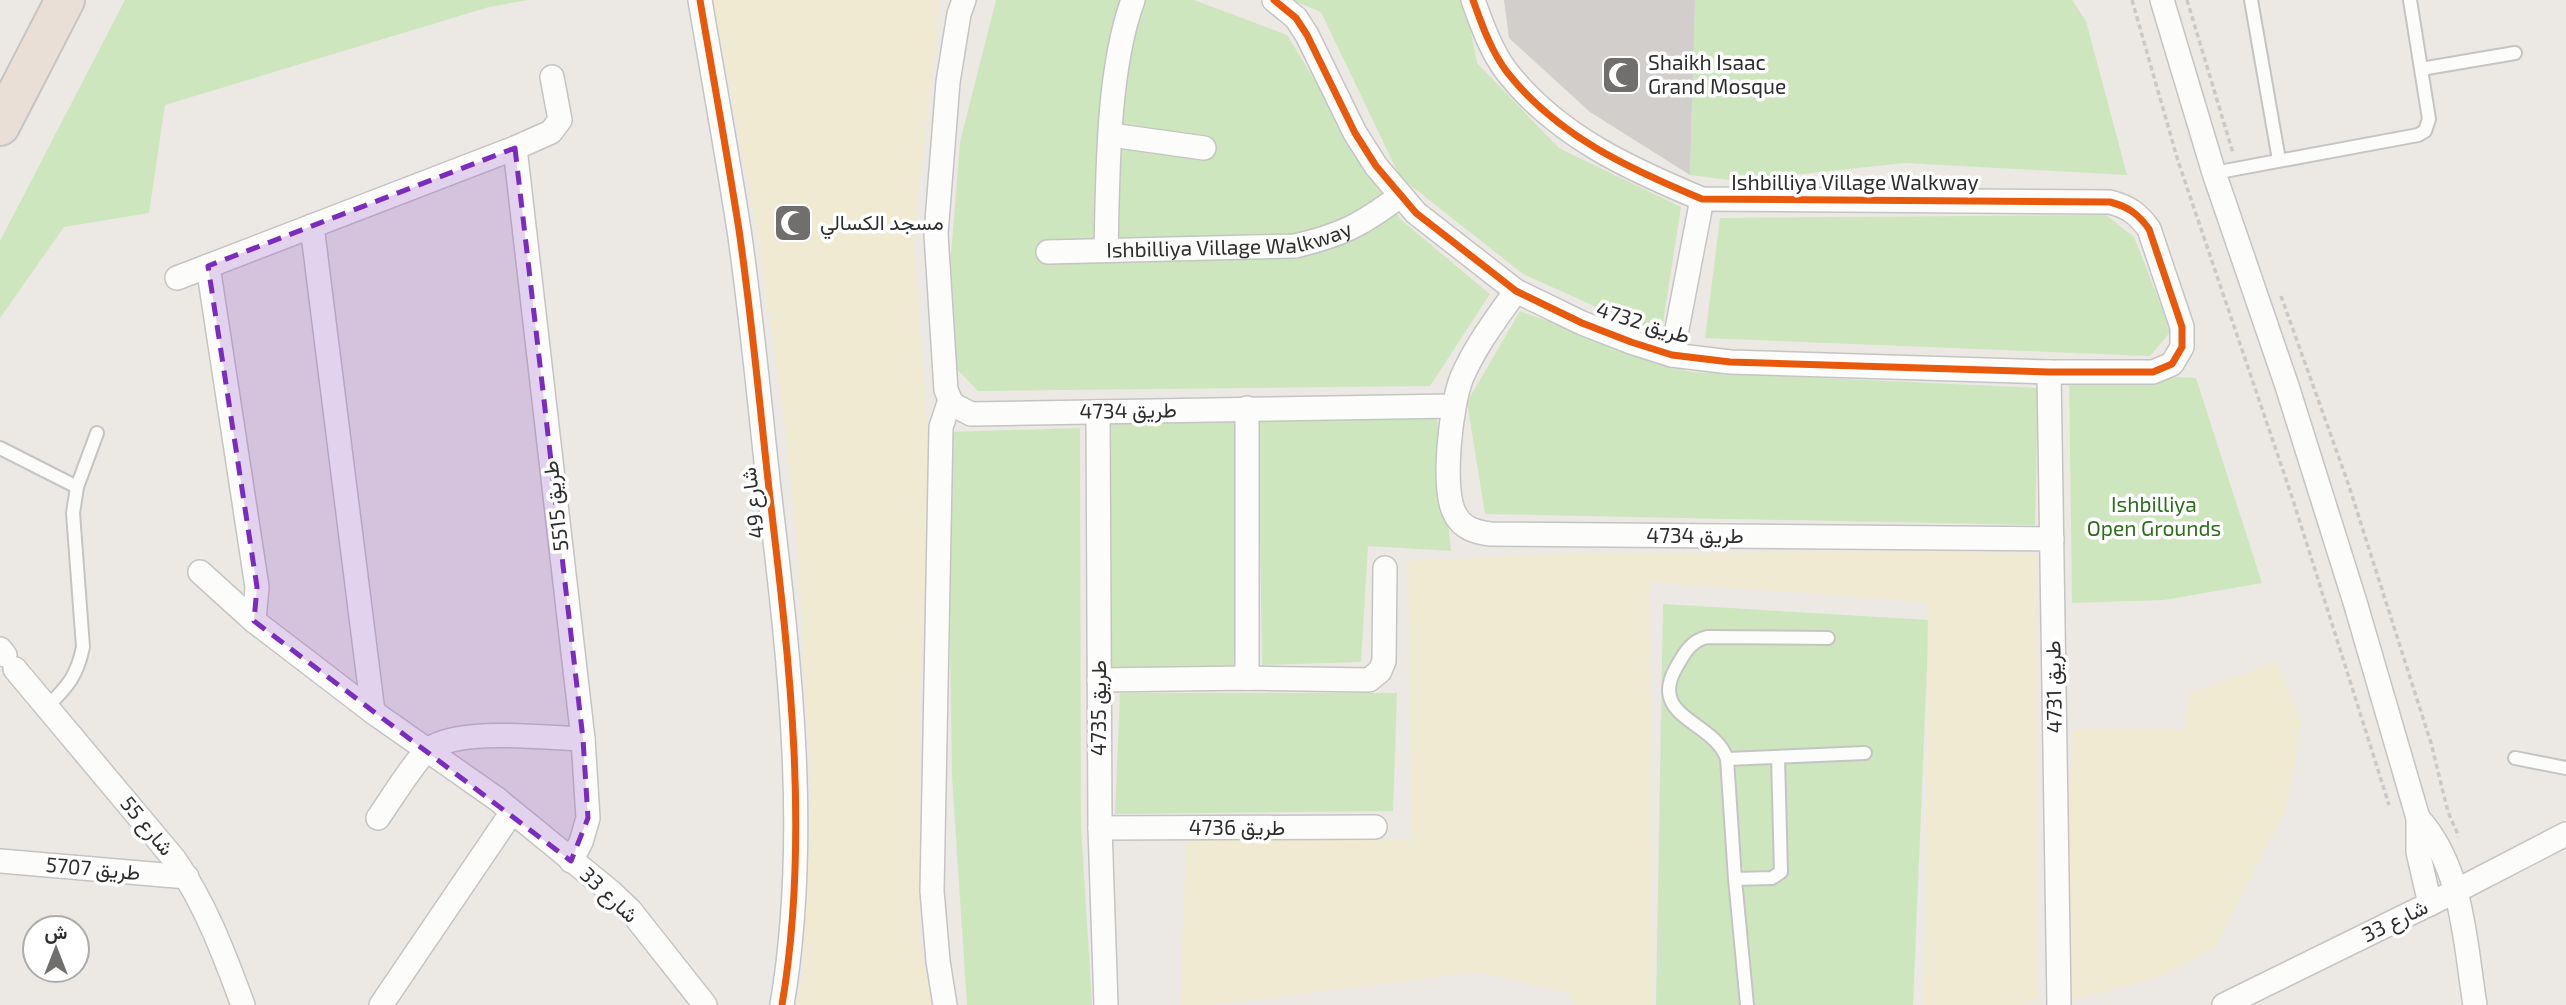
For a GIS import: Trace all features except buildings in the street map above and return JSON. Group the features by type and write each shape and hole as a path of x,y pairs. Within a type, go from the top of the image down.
{"highway":[{"path":"0,126 65,0"}],"street":[{"name":"شارع 49","path":"700,0 739,232 785,628 793,734 794,840 792,913 782,1005"},
{"path":"945,1005 932,891 941,427 950,400 946,390 936,234 948,82 959,13 964,0"},
{"path":"1106,250 1111,135 1119,53 1124,24 1133,0"},
{"name":"طريق 4732","path":"1274,0 1296,18 1307,35 1355,133 1400,196 1434,228 1516,291 1582,323 1672,355 1730,362 2049,372 2152,372"},
{"name":"Ishbilliya Village Walkway","path":"1473,0 1486,35 1507,71 1546,114 1596,150 1702,199 2110,202 2126,206 2140,216 2149,229 2182,327 2182,348 2172,364 2152,372"},
{"path":"2162,0 2214,173 2327,513 2418,818 2417,852 2430,904"},
{"path":"177,278 551,132 557,127 559,112 552,77"},
{"path":"1111,135 1204,148"},
{"name":"طريق 5515","path":"515,148 583,739 588,818 581,842 571,861"},
{"name":"Ishbilliya Village Walkway","path":"1048,252 1295,246 1334,237 1368,220 1400,196"},
{"name":"Ishbilliya Village Walkway","path":"1672,355 1702,199"},
{"path":"312,226 373,712"},
{"path":"208,266 257,587 254,621"},
{"name":"طريق 4734","path":"1516,291 1471,357 1453,406 1449,442 1450,499 1454,513 1463,525 1475,532 2052,539"},
{"name":"طريق 4731","path":"2049,372 2059,1003"},
{"name":"طريق 4734","path":"950,400 952,404 971,414 1453,406"},
{"path":"1247,408 1247,678"},
{"name":"طريق 4735","path":"1098,412 1100,828 1106,1005"},
{"path":"1099,680 1369,680 1380,671 1384,661 1385,568"},
{"name":"شارع 33","path":"200,572 254,621 373,712 504,806 611,892 630,910 705,1005"},
{"name":"شارع 55","path":"7,658 187,877 210,919 243,1005"},
{"path":"377,818 427,750 448,740 466,737 583,739"},
{"path":"381,1005 504,806"},
{"path":"2418,818 2431,834 2456,891 2475,1005"},
{"name":"طريق 4736","path":"1100,828 1375,827"},
{"name":"شارع 33","path":"2224,1005 2566,834"},
{"name":"طريق 5707","path":"0,861 187,877"}],"lane":[{"path":"2251,0 2279,160"},
{"path":"2214,173 2421,134 2428,128 2429,119 2410,0"},
{"path":"2421,69 2515,53"},
{"path":"47,707 71,683 83,647 73,513 77,487 97,433"},
{"path":"0,448 77,487"},
{"path":"1747,1005 1727,759 1713,737 1681,715 1671,702 1668,685 1670,677 1690,646 1707,637 1828,638"},
{"path":"1727,759 1866,753"},
{"path":"1735,879 1772,878 1781,872 1778,757"},
{"path":"2515,758 2566,768"}],"path":[{"path":"2187,0 2232,151"}],"highlighted area":[{"path":"515,148 583,739 588,818 571,861 254,621 257,587 208,266"}],"green space":[{"path":"125,0 528,0 489,7 165,105 149,213 64,227 0,318 0,241"},
{"path":"996,0 1194,0 1287,35 1400,219 1490,294 1430,386 978,391 943,355 960,142"},
{"path":"1292,0 1465,0 1477,63 1559,148 1681,207 1661,336 1523,274 1400,177 1321,12"},
{"path":"1695,0 2072,0 2086,21 2127,175 1905,163 1736,181 1690,175"},
{"path":"2106,215 2134,237 2171,331 2150,356 1705,338 1720,218"},
{"path":"1520,311 1690,372 2038,388 2035,525 1485,514 1467,402"},
{"name":"Ishbilliya Open Grounds","path":"2069,372 2196,378 2262,583 2164,600 2072,603"},
{"path":"1258,408 1437,419 1451,551 1368,546 1361,662 1262,665"},
{"path":"1235,420 1234,666 1110,669 1110,422"},
{"path":"1080,428 1081,826 1092,1005 967,1005 952,777 947,432"},
{"path":"1663,604 1929,620 1913,1005 1656,1005"},
{"path":"1120,693 1397,693 1393,811 1115,814"}],"sand":[{"path":"713,0 941,0 913,236 931,472 920,679 919,936 932,1005 796,1005 803,973 811,794 799,569 787,443 758,236"},
{"path":"1918,551 2037,554 2038,1000 2021,1005 1924,1005 1928,602 1650,582 1653,1005 1571,1005 1570,994 1480,972 1212,1005 1180,1005 1186,840 1412,840 1408,561 1562,554"},
{"path":"2277,661 2302,721 2286,809 2215,948 2157,978 2059,1003 2073,730 2185,730 2188,694"}],"cycle path":[{"path":"700,0 744,263 790,688 796,815 795,879 782,1005"},
{"path":"1274,0 1296,18 1355,133 1376,166 1416,213 1516,291 1582,323 1631,342 1672,355 1730,362 2049,372 2153,372 2172,364 2182,347 2182,327 2149,229 2137,215 2123,206 2110,202 1702,199 1622,163 1548,115 1501,64 1487,38 1473,0"}],"place":[{"name":"Shaikh Isaac Grand Mosque","path":"1621,75"},
{"name":"مسجد الكسالي","path":"793,223"}]}
